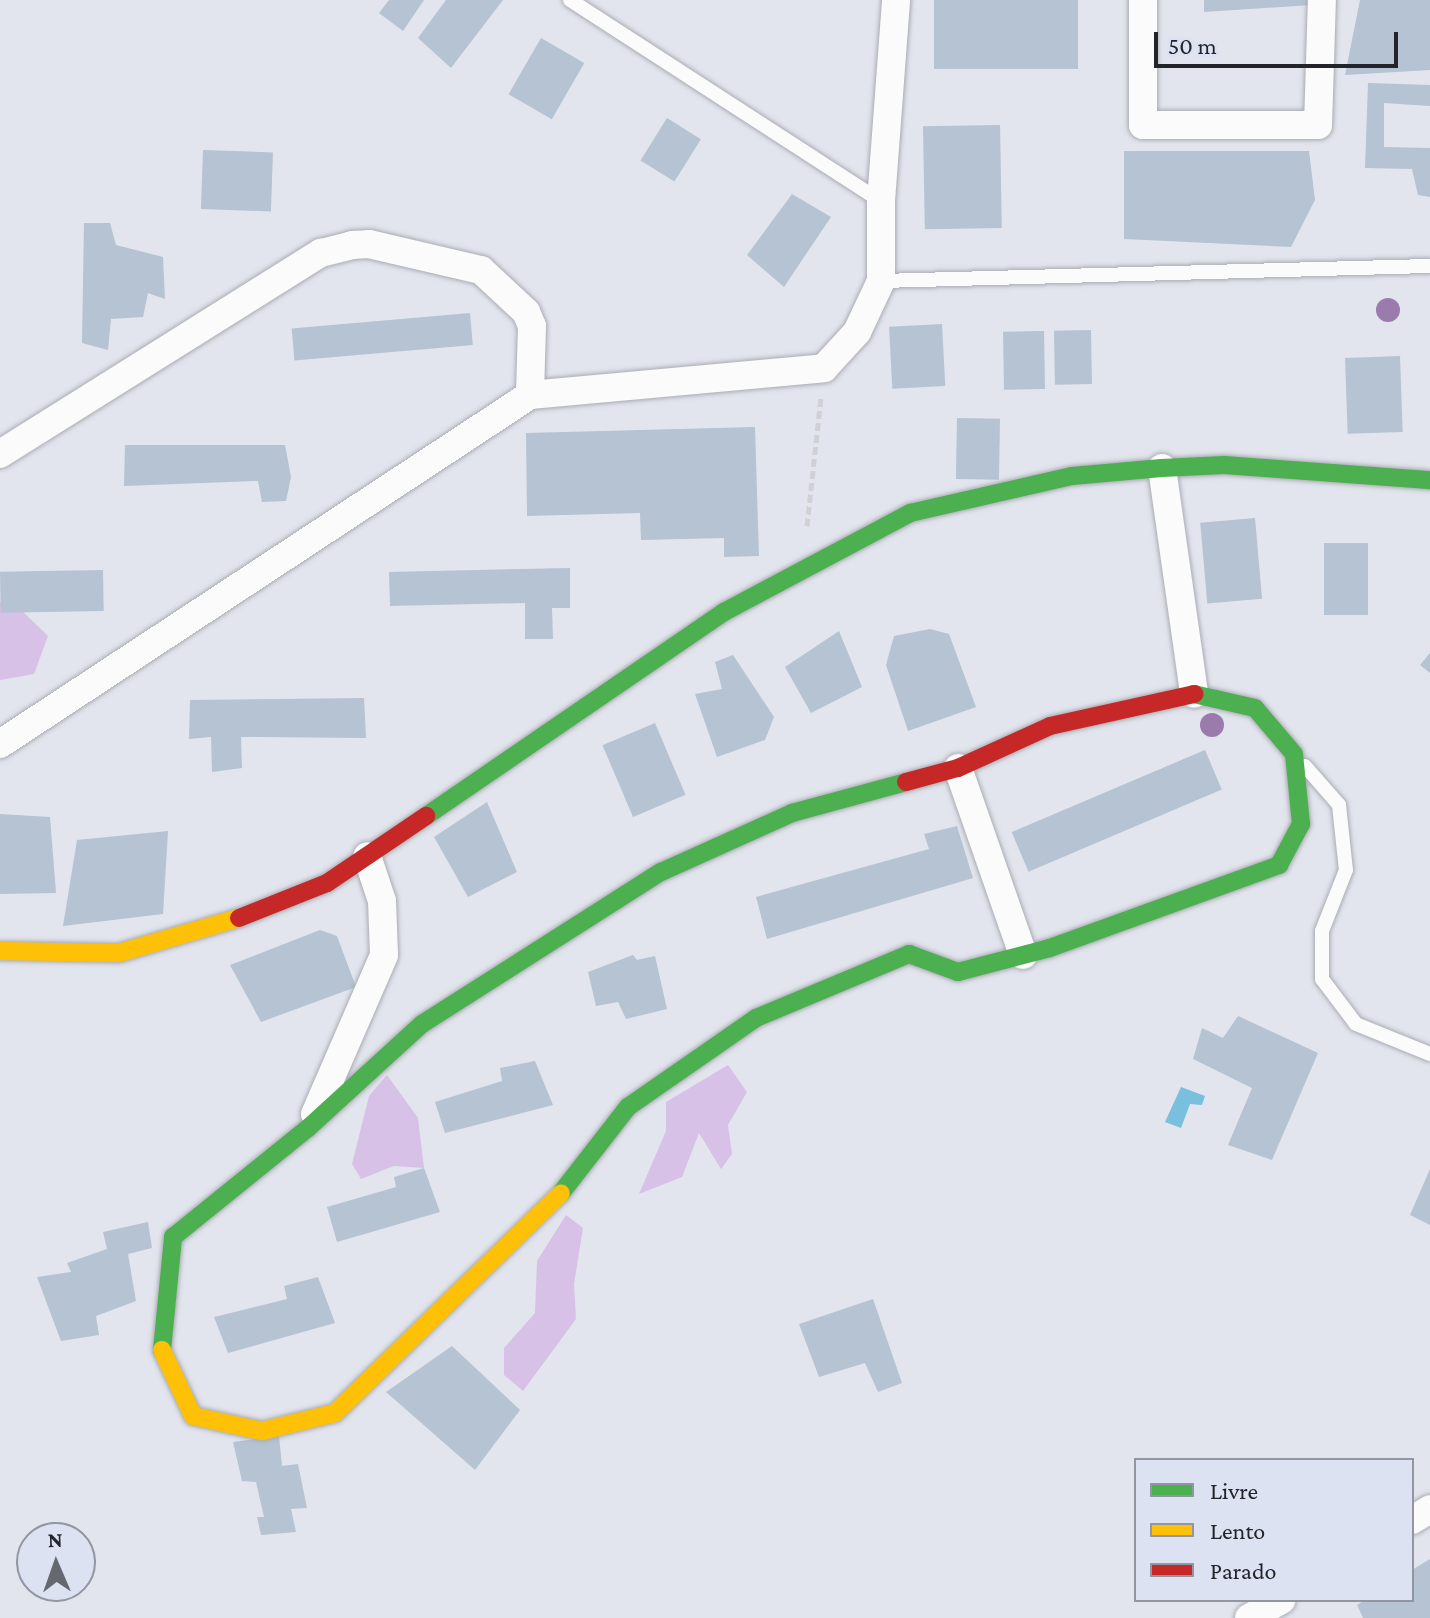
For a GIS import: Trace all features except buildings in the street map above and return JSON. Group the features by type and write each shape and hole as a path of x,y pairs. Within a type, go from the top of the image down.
{"street":[{"path":"0,744 530,395 824,368 857,332 881,281 881,201 896,0"},
{"path":"1143,0 1143,125 1318,125 1322,0"},
{"path":"0,454 321,253 352,245 379,246 481,270 526,312 532,326 530,395"},
{"path":"0,951 119,953 202,933 327,883 724,612 803,566 910,513 1072,476 1162,468 1224,465 1430,480"},
{"path":"1162,468 1194,694"},
{"path":"1194,694 1255,708 1294,754 1301,824 1279,865 1023,955 958,972 909,954 756,1018 628,1107 563,1191 335,1413 262,1431 193,1416 161,1357 173,1237 308,1128 422,1024 661,872 792,813 958,768 1050,726 1194,694"},
{"path":"958,768 1023,955"},
{"path":"308,1128 384,955 382,901 367,856"},
{"path":"1249,1618 1277,1602"}],"lane":[{"path":"570,0 881,201"},
{"path":"881,281 1430,266"},
{"path":"1294,754 1339,805 1346,870 1322,931 1322,979 1356,1024 1430,1054"}],"path":[{"path":"803,566 824,368"}],"shaded area":[{"path":"0,602 14,603 48,636 34,674 0,680"},
{"path":"728,1065 747,1092 728,1125 732,1154 721,1169 699,1133 682,1177 639,1194 666,1131 666,1102"},
{"path":"387,1075 418,1118 424,1168 394,1166 361,1179 352,1164 369,1096"},
{"path":"566,1215 583,1228 574,1284 576,1319 523,1391 504,1375 504,1348 535,1313 537,1261"}],"water":[{"path":"1181,1087 1205,1096 1202,1105 1190,1104 1181,1128 1165,1122"}],"traffic: fast":[{"path":"426,816 724,612 910,513 1072,476 1162,468 1224,465 1430,480"},
{"path":"561,1193 628,1107 756,1018 909,954 958,972 1050,948 1279,865 1301,824 1294,754 1255,708 1194,694"},
{"path":"162,1350 173,1237 308,1128 422,1024 661,872 792,813 906,782"}],"traffic: slow":[{"path":"0,951 119,953 239,918"},
{"path":"162,1350 193,1416 262,1431 335,1413 561,1193"}],"traffic: jam":[{"path":"906,782 958,768 1050,726 1194,694"},
{"path":"239,918 327,883 426,816"}]}
